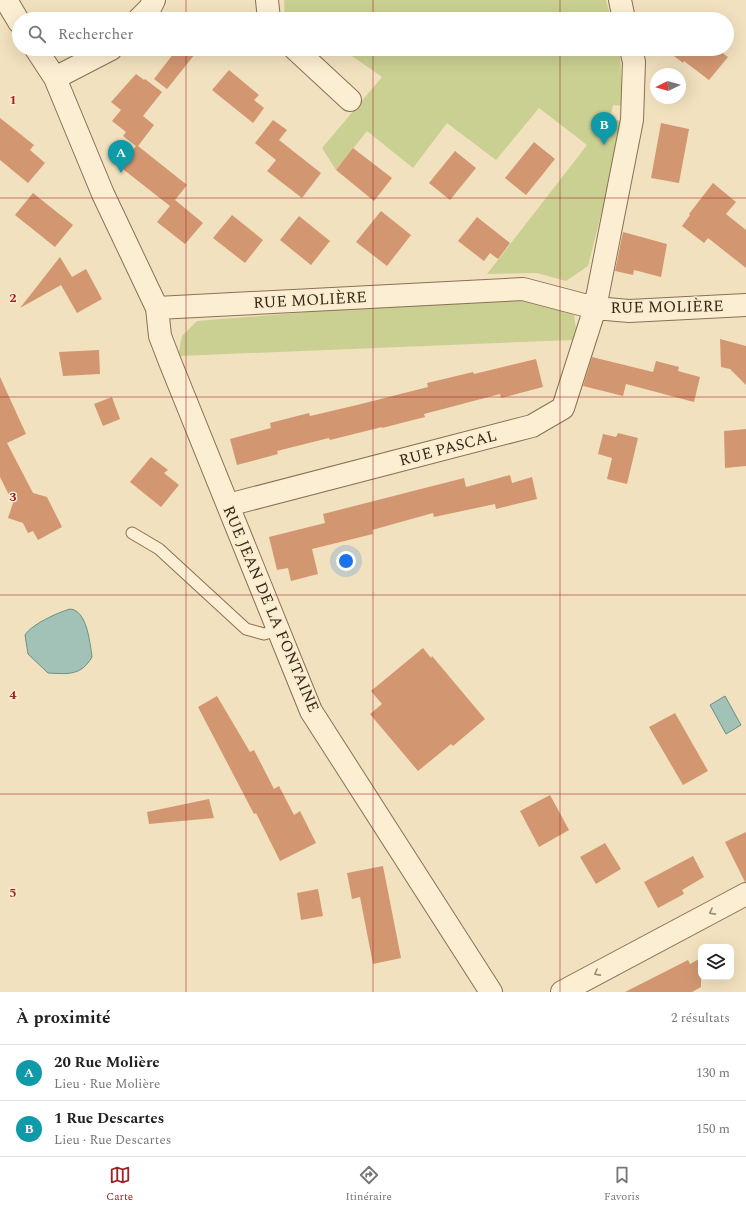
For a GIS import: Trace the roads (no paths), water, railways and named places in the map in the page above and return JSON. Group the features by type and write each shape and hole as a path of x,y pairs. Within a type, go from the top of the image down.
{"street":[{"path":"6,0 13,12"},
{"path":"146,12 154,0"},
{"path":"267,0 268,12"},
{"path":"620,0 623,12"},
{"path":"41,56 55,78 103,194 157,308"},
{"path":"55,78 97,56"},
{"path":"303,56 350,100"},
{"name":"RUE PASCAL","path":"228,505 532,426 563,408 595,308 632,120 634,62 633,56"},
{"name":"RUE MOLIÈRE","path":"157,308 523,289 595,308 629,311 746,305"},
{"name":"RUE JEAN DE LA FONTAINE","path":"157,308 160,336 311,712 491,992"},
{"path":"562,992 746,894"}],"lane":[{"path":"132,533 160,549 246,629 264,634 278,630"}],"water":[{"path":"70,609 76,611 84,621 89,636 92,657 79,671 62,674 48,673 28,654 25,635 39,623"},
{"path":"725,696 741,725 726,734 710,705"}],"place":[{"name":"1 Rue Descartes","path":"604,145"},
{"name":"20 Rue Molière","path":"121,173"}]}
